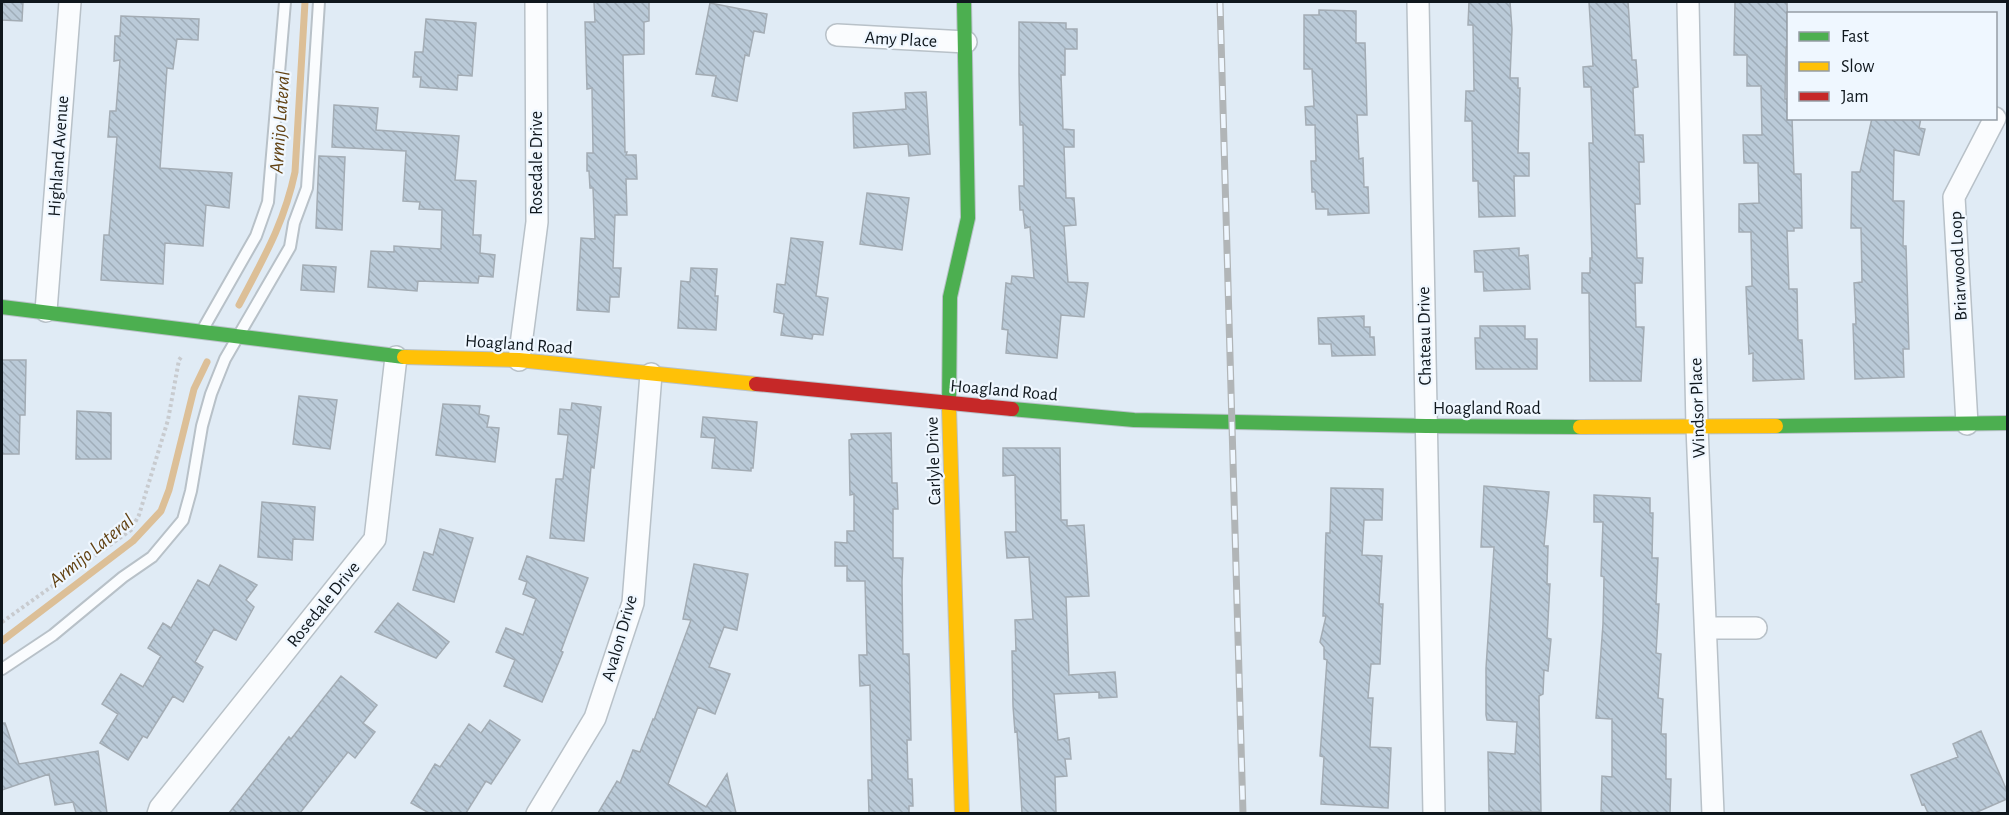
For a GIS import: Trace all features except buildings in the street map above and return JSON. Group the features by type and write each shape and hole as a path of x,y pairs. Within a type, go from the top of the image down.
{"street":[{"name":"Highland Avenue","path":"46,311 70,2"},
{"name":"Rosedale Drive","path":"519,360 537,222 536,2"},
{"name":"Carlyle Drive","path":"962,813 949,404 950,297 968,218 964,2"},
{"name":"Chateau Drive","path":"1418,2 1434,813"},
{"name":"Windsor Place","path":"1688,2 1697,427 1713,813"},
{"name":"Amy Place","path":"837,35 966,42"},
{"name":"Briarwood Loop","path":"1967,424 1954,196 1994,120"},
{"name":"Hoagland Road","path":"2,307 396,357 519,360 949,404 1134,420 1426,426 1697,427 2007,423"},
{"name":"Rosedale Drive","path":"158,813 375,539 396,357"},
{"name":"Avalon Drive","path":"537,813 595,718 633,603 651,374"},
{"path":"1706,628 1756,628"}],"lane":[{"path":"202,332 256,236 268,202 285,2"},
{"path":"2,669 53,635 123,577 152,557 183,520 191,491 202,426 211,394 225,359 290,248 294,223 307,188 320,2"}],"path":[{"path":"2,622 131,530 139,515 168,420 179,360 202,332"}],"waterway":[{"name":"Armijo Lateral","path":"239,305 279,225 295,172 305,2"},
{"name":"Armijo Lateral","path":"2,641 133,541 161,511 169,490 194,389 207,362"}],"railway":[{"path":"1220,2 1243,814"}],"traffic: fast":[{"path":"949,408 950,297 968,218 964,2"},
{"path":"2,307 404,357"},
{"path":"1012,409 1134,420 1580,427"},
{"path":"1776,426 2008,423"}],"traffic: slow":[{"path":"404,357 519,360 756,384"},
{"path":"949,408 962,814"},
{"path":"1580,427 1776,426"}],"traffic: jam":[{"path":"756,384 1012,409"}]}
